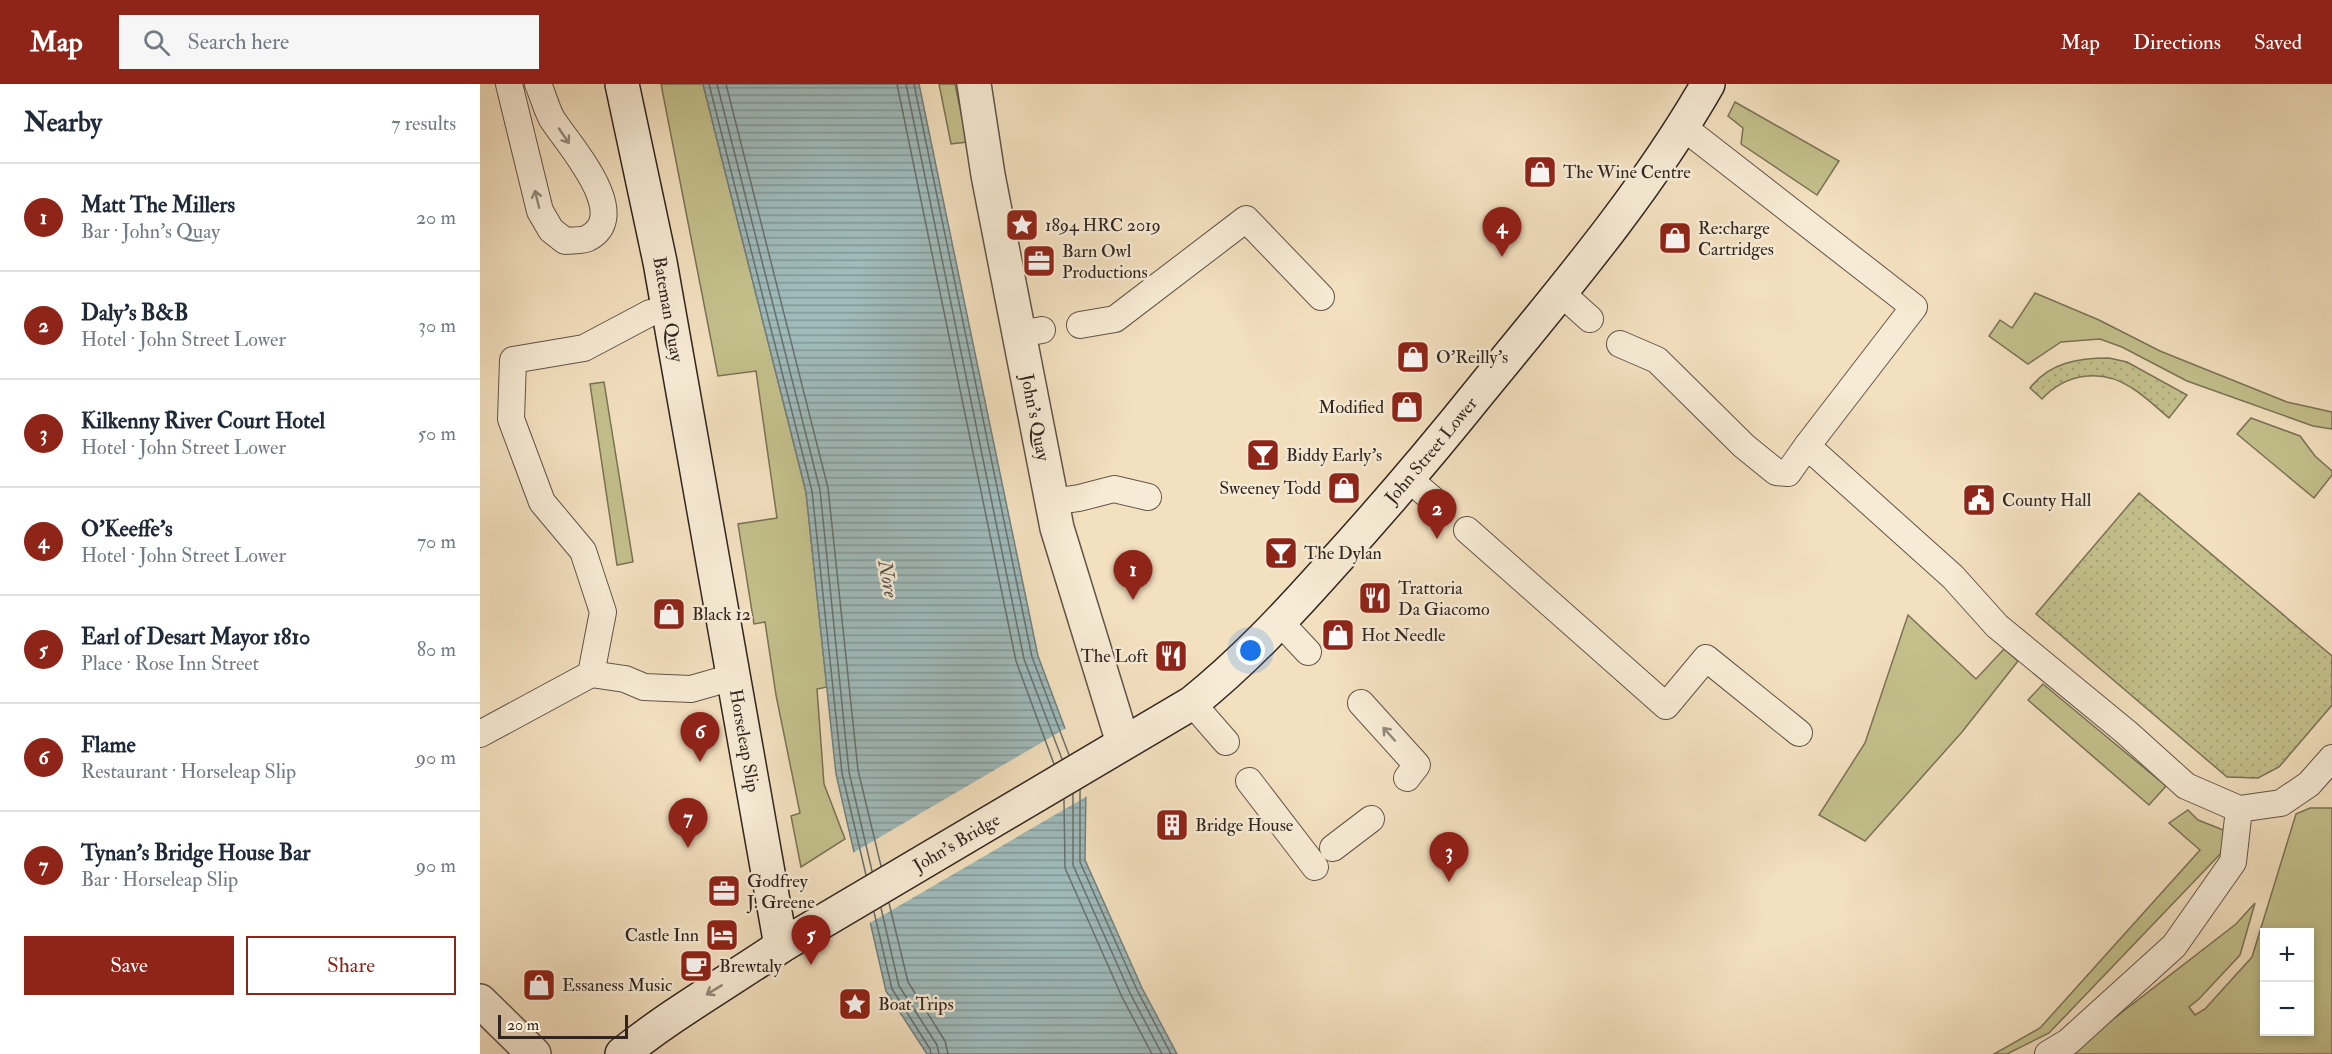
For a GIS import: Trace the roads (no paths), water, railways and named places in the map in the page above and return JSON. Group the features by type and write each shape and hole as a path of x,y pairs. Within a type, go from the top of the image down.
{"street":[{"name":"Bateman Quay","path":"622,84 668,310 708,534"},
{"name":"John's Quay","path":"974,84 988,175 1031,332 1057,528 1110,751"},
{"name":"John Street Lower","path":"1110,751 1192,703 1222,679 1280,622 1409,479 1625,210 1683,127 1708,84"},
{"name":"Horseleap Slip","path":"708,534 781,946"},
{"name":"John's Bridge","path":"622,1054 664,1021 730,981 781,946 1110,751"},
{"path":"480,1001 534,1054"}],"lane":[{"path":"509,84 540,211 550,230 565,241 588,238 602,225 605,207 598,187 550,116 538,84"},
{"path":"1620,344 1657,360 1744,446 1776,472 1788,473 1914,307 1683,127"},
{"path":"1080,325 1115,319 1246,219 1321,297"},
{"path":"1560,292 1590,319"},
{"path":"591,674 603,612 583,551 542,501 511,419 513,360 584,348 650,313 668,310"},
{"path":"1808,446 1953,577 1997,626 2126,732 2186,786 2239,809 2281,803 2309,784 2331,762"},
{"path":"1409,479 1438,504"},
{"path":"1052,501 1079,498 1114,489 1148,497"},
{"path":"1467,530 1666,706 1706,658 1799,733"},
{"path":"1280,622 1308,652"},
{"path":"480,734 591,674 625,679 644,687 692,689 733,677"},
{"path":"1192,703 1226,742"},
{"path":"1361,703 1412,772"},
{"path":"1249,781 1315,867"},
{"path":"2048,1054 2068,1042 2174,946 2233,861 2239,809"},
{"path":"1333,848 1371,819"}],"water":[{"name":"Nore","path":"703,84 919,84 1038,656 1086,785 1085,860 1142,988 1177,1054 927,1054 886,991 836,774 806,492"}],"place":[{"name":"The Wine Centre","path":"1540,172"},
{"name":"1894 HRC 2019","path":"1022,225"},
{"name":"Re:charge Cartridges","path":"1675,238"},
{"name":"O'Keeffe's","path":"1502,257"},
{"name":"Barn Owl Productions","path":"1039,261"},
{"name":"O'Reilly's","path":"1413,357"},
{"name":"Modified","path":"1407,407"},
{"name":"Biddy Early's","path":"1263,455"},
{"name":"Sweeney Todd","path":"1344,488"},
{"name":"County Hall","path":"1979,500"},
{"name":"Daly's B&B","path":"1437,539"},
{"name":"The Dylan","path":"1281,553"},
{"name":"Trattoria Da Giacomo","path":"1375,598"},
{"name":"Matt The Millers","path":"1133,600"},
{"name":"Black 12","path":"669,614"},
{"name":"Hot Needle","path":"1338,635"},
{"name":"The Loft","path":"1171,656"},
{"name":"Flame","path":"700,762"},
{"name":"Bridge House","path":"1172,825"},
{"name":"Tynan’s Bridge House Bar","path":"688,848"},
{"name":"Kilkenny River Court Hotel","path":"1449,882"},
{"name":"Godfrey J. Greene","path":"724,891"},
{"name":"Castle Inn","path":"722,935"},
{"name":"Earl of Desart Mayor 1810","path":"811,965"},
{"name":"Brewtaly","path":"696,966"},
{"name":"Essaness Music","path":"539,985"},
{"name":"Boat Trips","path":"855,1004"}]}
